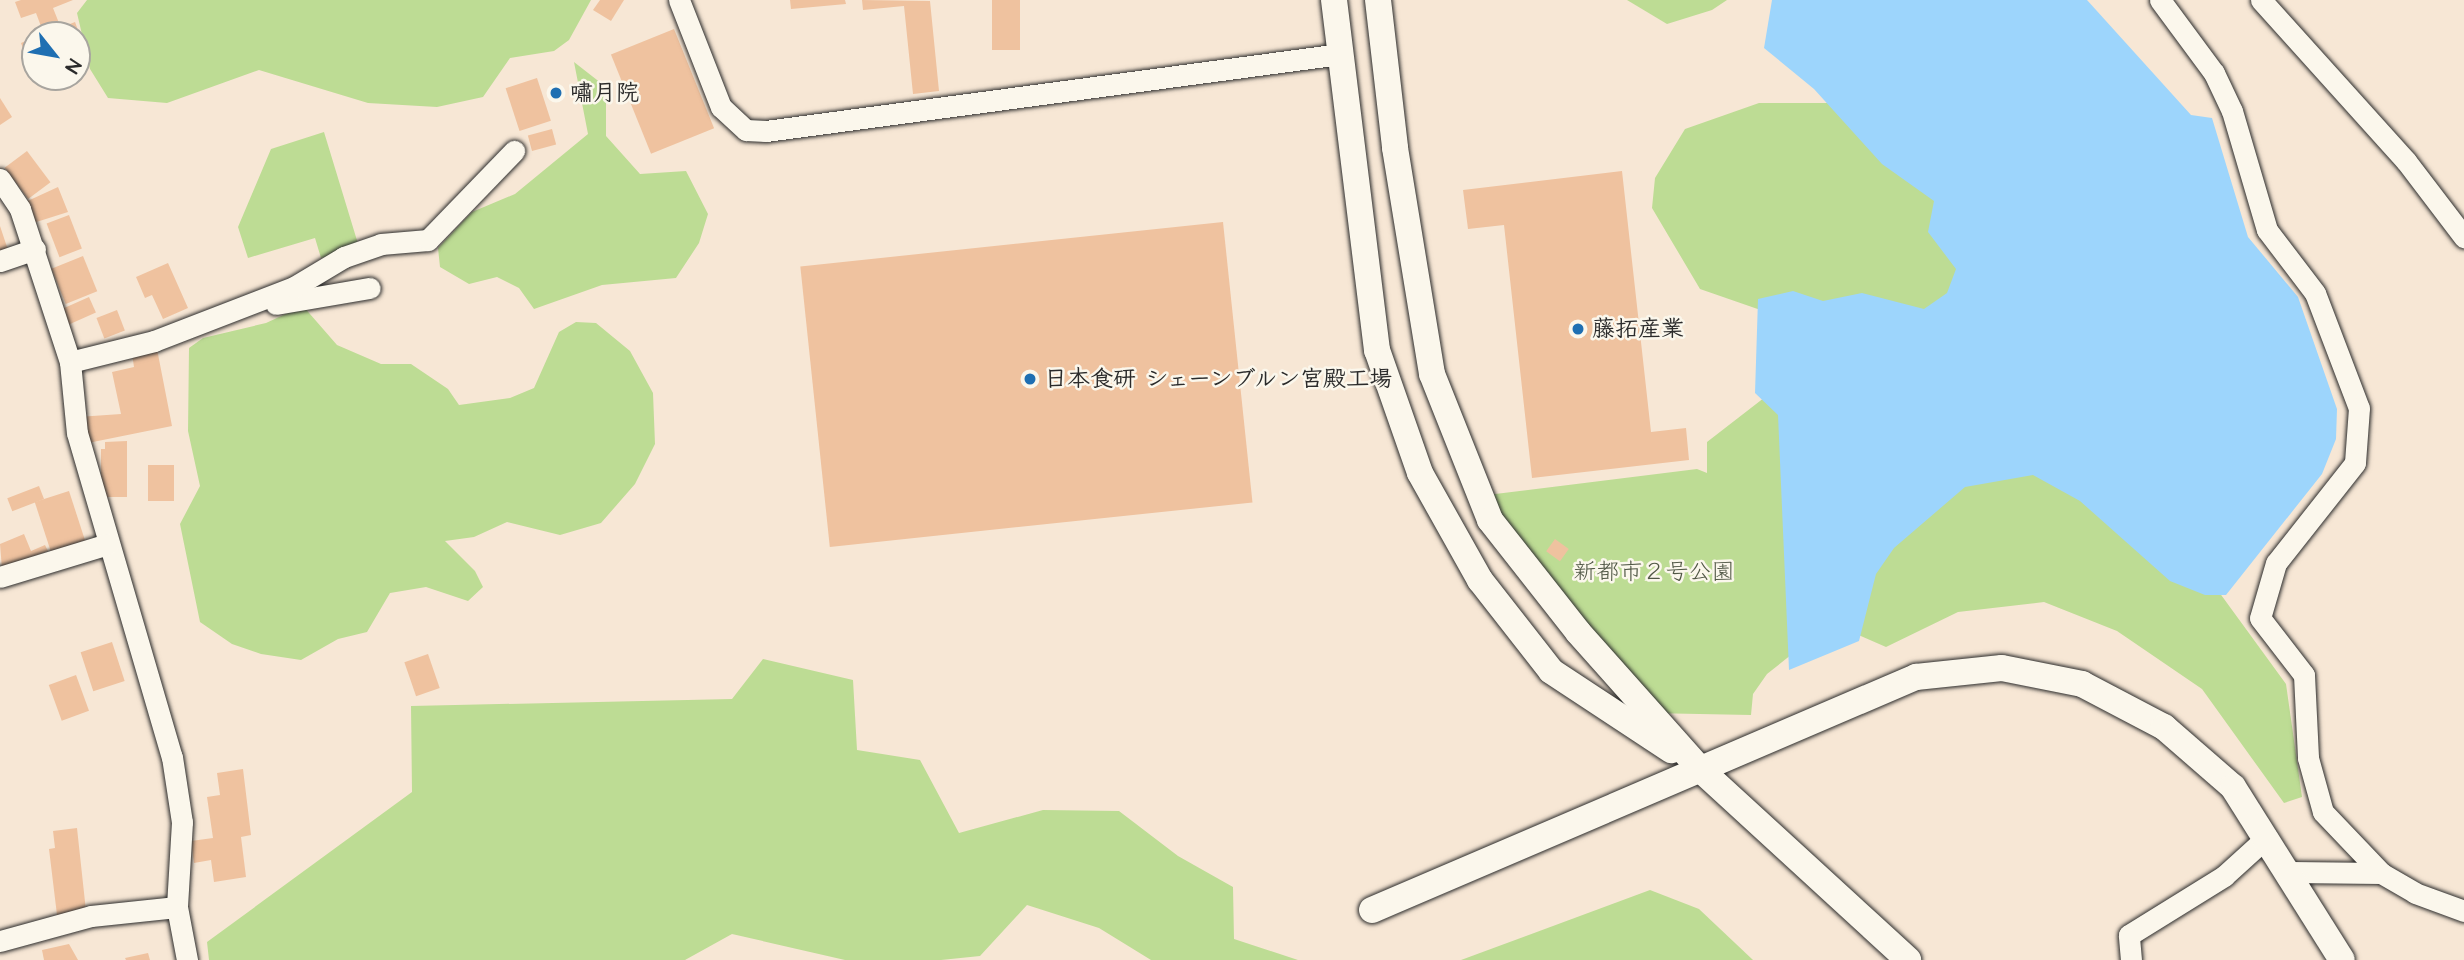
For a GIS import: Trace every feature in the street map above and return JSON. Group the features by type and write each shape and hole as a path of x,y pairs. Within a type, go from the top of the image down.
{"street":[{"path":"679,0 720,107 746,130 766,131 1340,54"},
{"path":"1334,0 1377,350 1420,473 1480,580 1551,671 1701,771"},
{"path":"1378,0 1395,148 1432,373 1490,520 1578,632 1701,771 1908,960"},
{"path":"2160,0 2214,73 2232,111 2267,230 2315,293 2359,408 2355,463 2276,564 2260,618 2304,675 2308,758 2323,812 2381,873 2415,893 2464,911"},
{"path":"2261,0 2406,161 2464,237"},
{"path":"70,362 154,341 293,287 344,257 381,244 428,240 514,151"},
{"path":"0,179 20,209 70,362 77,433 172,757 182,822 177,907 187,960"},
{"path":"0,261 35,249"},
{"path":"252,303 259,308 370,288"},
{"path":"0,577 108,544"},
{"path":"1372,910 1916,677 2002,668 2082,684 2164,727 2233,787 2290,872 2342,960"},
{"path":"2131,960 2129,935 2224,876 2267,837"},
{"path":"2290,872 2381,873"},
{"path":"0,941 92,916 177,907"}],"green space":[{"path":"87,0 591,0 569,40 554,51 510,58 483,97 437,107 368,103 259,70 167,103 108,98 91,71 91,21 79,21 77,13"},
{"path":"1627,0 1727,0 1712,10 1667,24"},
{"name":"新都市２号公園","path":"1859,0 2048,436 2176,533 2286,684 2302,797 2284,803 2202,689 2117,631 2044,602 1958,612 1886,647 1831,623 1767,674 1753,694 1751,715 1648,713 1487,495 1697,469 1707,473 1707,442 1796,373 1795,322 1700,289 1652,208 1655,178 1685,129 1759,103 1858,103"},
{"path":"574,62 606,87 606,136 640,174 686,171 708,214 699,243 676,278 602,285 534,309 519,288 497,277 469,284 440,267 438,248 472,212 515,194 588,134"},
{"path":"324,132 359,247 321,258 315,238 248,258 238,227 271,149"},
{"path":"303,306 337,345 381,364 411,364 448,389 459,405 510,398 534,388 559,332 576,322 596,323 630,351 653,393 655,444 635,484 601,523 560,535 507,522 474,537 445,541 475,571 483,587 468,601 426,587 390,593 367,632 338,639 301,660 261,654 232,644 200,622 180,524 200,486 188,431 189,348 203,338 266,323"},
{"path":"763,659 853,680 857,750 920,760 959,833 1043,810 1119,811 1178,856 1233,887 1234,939 1298,960 1151,960 1099,928 1027,905 980,956 941,960 845,960 732,934 685,960 209,960 207,942 412,792 411,706 732,699"},
{"path":"1650,890 1699,909 1753,960 1461,960"}],"water":[{"path":"1772,0 2087,0 2191,115 2212,118 2248,237 2298,297 2337,409 2336,439 2322,474 2226,595 2205,595 2170,581 2080,501 2033,475 1965,487 1894,548 1876,574 1859,641 1789,670 1778,415 1755,393 1758,299 1793,291 1823,301 1862,293 1924,309 1947,293 1956,269 1928,232 1934,201 1882,164 1814,89 1764,48"}],"building":[{"path":"73,0 53,8 58,21 39,21 36,13 21,18 15,2"},
{"path":"600,0 624,0 611,21 593,10"},
{"path":"790,0 845,0 846,4 791,9"},
{"path":"862,0 930,1 939,91 913,94 904,6 863,10"},
{"path":"992,0 1020,0 1020,50 992,50"},
{"path":"674,29 714,128 651,154 611,54"},
{"path":"537,78 551,121 520,131 506,88"},
{"path":"0,98 12,117 0,125"},
{"path":"552,129 556,144 532,151 528,135"},
{"path":"27,151 50,182 28,199 5,168"},
{"name":"藤拓産業","path":"1622,171 1651,432 1686,428 1689,460 1532,478 1504,225 1468,229 1463,190"},
{"path":"58,187 68,212 30,224 21,204"},
{"path":"69,215 82,249 59,257 47,224"},
{"name":"日本食研 シェーンブルン宮殿工場","path":"1223,222 1252,502 830,547 800,266"},
{"path":"0,226 10,256 0,259"},
{"path":"83,256 97,291 66,304 51,269"},
{"path":"168,263 188,308 163,319 152,295 145,298 136,277"},
{"path":"89,297 96,313 67,326 60,310"},
{"path":"117,310 125,331 104,338 96,318"},
{"path":"157,349 172,426 83,444 78,417 121,414 112,372 134,367 132,354"},
{"path":"127,441 127,497 101,497 101,449 105,449 105,442"},
{"path":"148,465 174,465 174,501 148,501"},
{"path":"39,486 44,499 12,511 7,498"},
{"path":"69,491 85,540 51,552 35,502"},
{"path":"24,534 31,551 45,545 48,551 2,569 0,544"},
{"path":"1555,539 1569,549 1560,561 1546,551"},
{"path":"112,642 125,681 93,691 81,652"},
{"path":"428,654 440,688 416,696 404,662"},
{"path":"76,675 89,711 62,721 49,685"},
{"path":"243,769 251,835 241,837 246,877 214,882 211,860 194,863 191,841 213,838 207,797 220,795 217,773"},
{"path":"77,828 86,911 57,915 49,849 55,848 53,831"},
{"path":"69,944 78,960 44,960 42,950"},
{"path":"148,953 150,960 125,958"}],"place":[{"name":"嘯月院","path":"556,93"},
{"name":"藤拓産業","path":"1578,329"},
{"name":"日本食研 シェーンブルン宮殿工場","path":"1030,379"}]}
